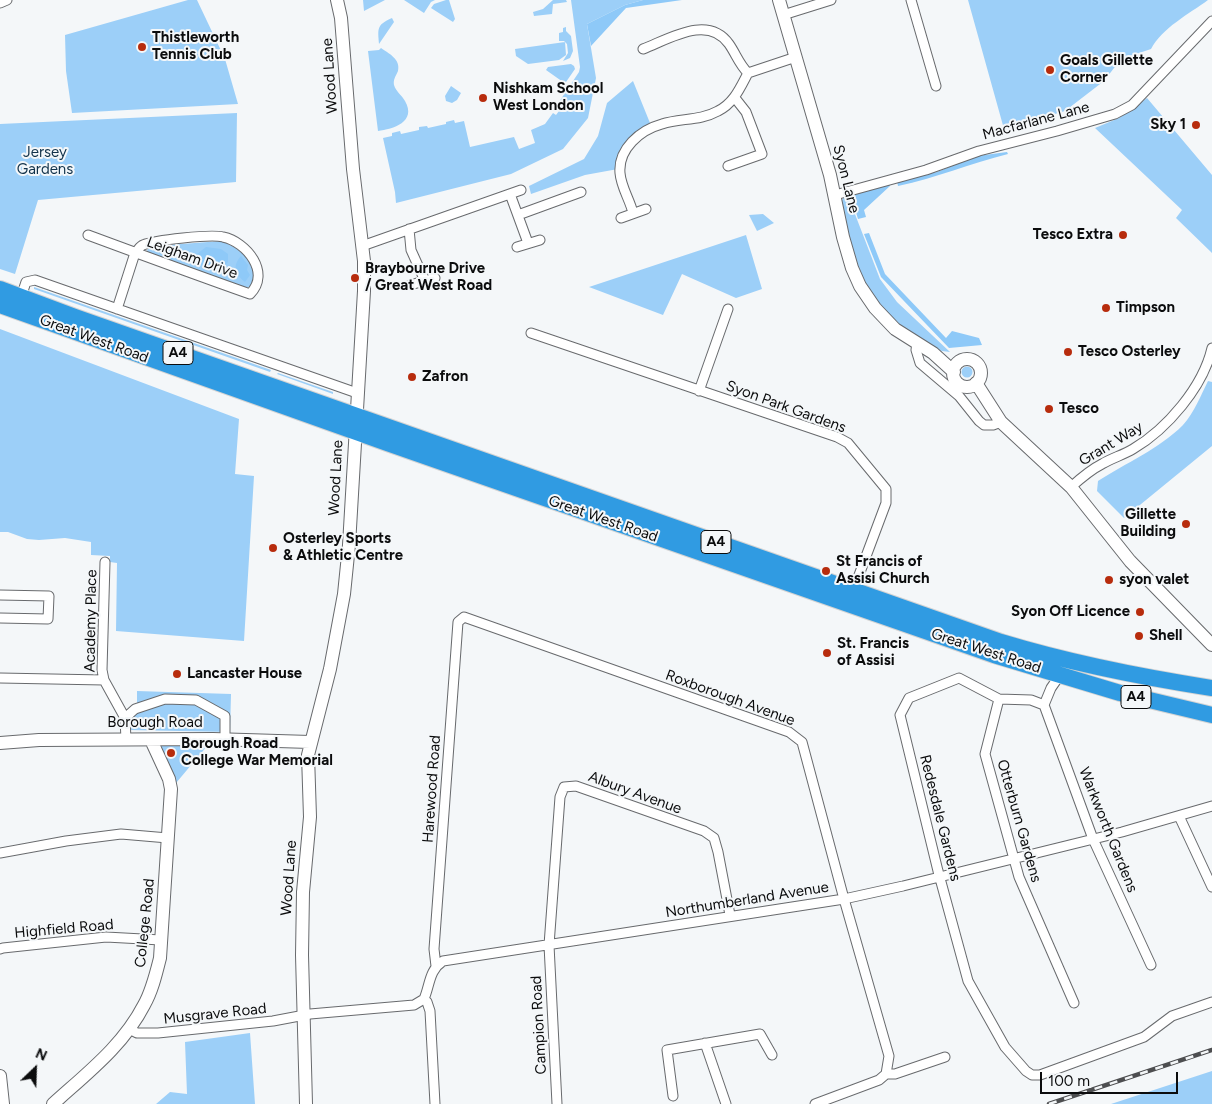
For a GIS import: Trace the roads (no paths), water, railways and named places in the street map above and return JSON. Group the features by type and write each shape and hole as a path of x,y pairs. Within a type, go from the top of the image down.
{"highway":[{"name":"Great West Road","path":"0,289 853,591 1044,655 1212,688"},
{"name":"Great West Road","path":"0,305 355,432 994,655 1120,693 1212,715"},
{"name":"A4","path":"1137,674 1179,694 1212,699"}],"street":[{"path":"0,3 7,0"},
{"name":"Wood Lane","path":"306,1104 302,954 303,892 310,817 308,754 330,669 344,594 349,545 364,301 364,262 353,169 342,26 337,0"},
{"name":"Syon Lane","path":"778,0 835,195 843,237 852,268 860,286 895,329 933,352 961,361"},
{"path":"783,15 831,0"},
{"path":"911,0 936,86"},
{"name":"Macfarlane Lane","path":"835,195 926,170 979,151 1115,114 1132,105 1212,21"},
{"path":"665,29 669,39"},
{"path":"643,49 691,30 705,29 718,33 728,43 737,60 748,73"},
{"path":"634,213 620,173 624,152 632,142 641,134 662,123 703,118 719,111 735,98 748,73 796,57"},
{"path":"728,166 762,154 746,112 735,98"},
{"path":"362,246 521,190"},
{"path":"518,215 582,192"},
{"path":"510,194 528,243"},
{"path":"621,218 646,209"},
{"path":"409,229 411,250 425,281"},
{"name":"Leigham Drive","path":"88,234 136,253 250,294 257,287 259,279 257,267 248,252 239,243 222,237 161,240 141,246 136,253 117,309"},
{"path":"517,247 540,240"},
{"path":"410,285 435,278"},
{"path":"21,297 26,282 35,280 357,392"},
{"path":"699,390 728,309"},
{"name":"Syon Park Gardens","path":"531,333 837,437 848,443 886,489 886,503 853,591"},
{"path":"917,343 916,350 920,363 959,396 979,421 984,425 994,425 1001,422"},
{"name":"Grant Way","path":"1071,487 1090,471 1132,449 1161,428 1183,404 1197,384 1212,348"},
{"name":"Syon Lane","path":"933,352 954,372"},
{"path":"970,359 978,364 981,372 979,380 968,386 959,384 954,376 954,372 957,364 970,359"},
{"path":"976,383 1001,422 1071,487 1130,561 1212,645"},
{"name":"Academy Place","path":"105,562 102,670 104,680 125,718 126,740"},
{"path":"0,595 49,596 48,619 0,618"},
{"name":"Roxborough Avenue","path":"464,617 789,732 802,742 889,1056 886,1074"},
{"name":"Harewood Road","path":"436,966 434,949 458,622 464,617"},
{"path":"1044,705 1051,688 1060,675"},
{"name":"Academy Place","path":"0,678 104,680"},
{"name":"Redesdale Gardens","path":"1044,705 1031,700 999,699 959,678 909,698 900,715 968,981 1005,1048 1026,1071 1032,1075 1040,1075 1144,1037 1172,1016 1212,1002"},
{"path":"125,718 135,709 165,699 196,700 225,716 225,739"},
{"name":"Otterburn Gardens","path":"999,699 985,754 1019,878 1074,1003"},
{"name":"Warkworth Gardens","path":"1044,705 1094,838 1151,964"},
{"name":"Borough Road","path":"0,743 39,740 225,739 310,742"},
{"name":"College Road","path":"53,1104 110,1052 129,1029 144,1005 155,979 160,958 171,789 169,779 151,740"},
{"name":"Albury Avenue","path":"549,945 560,797 564,787 576,786 704,832 714,838 730,916"},
{"name":"Northumberland Avenue","path":"436,966 443,961 452,959 844,898 940,877 1212,806"},
{"path":"1179,816 1212,887"},
{"path":"0,853 121,834 168,838"},
{"name":"Highfield Road","path":"0,950 12,947 106,937 161,940"},
{"name":"Campion Road","path":"549,945 558,1104"},
{"path":"304,1016 414,1005 424,999 431,975 436,966"},
{"path":"424,999 430,1011 435,1104"},
{"name":"Musgrave Road","path":"129,1029 137,1033 158,1034 304,1016"},
{"path":"673,1096 667,1050 760,1034 772,1055"},
{"path":"705,1044 726,1104"},
{"path":"815,1104 879,1080 886,1074 895,1074 945,1057"},
{"path":"0,1076 3,1104"}],"railway":[{"path":"1049,1104 1212,1050"}],"place":[{"name":"Thistleworth Tennis Club","path":"142,47"},
{"name":"Goals Gillette Corner","path":"1050,70"},
{"name":"Nishkam School West London","path":"483,98"},
{"name":"Sky 1","path":"1196,125"},
{"name":"Tesco Extra","path":"1123,235"},
{"name":"Braybourne Drive / Great West Road","path":"355,278"},
{"name":"Timpson","path":"1106,308"},
{"name":"Tesco Osterley","path":"1068,352"},
{"name":"Zafron","path":"412,377"},
{"name":"Tesco","path":"1049,409"},
{"name":"Gillette Building","path":"1186,524"},
{"name":"Osterley Sports & Athletic Centre","path":"273,548"},
{"name":"St Francis of Assisi Church","path":"826,571"},
{"name":"syon valet","path":"1109,580"},
{"name":"Syon Off Licence","path":"1140,612"},
{"name":"Shell","path":"1139,636"},
{"name":"St. Francis of Assisi","path":"827,653"},
{"name":"Lancaster House","path":"177,674"},
{"name":"Borough Road College War Memorial","path":"171,753"}],"park label":[{"name":"Jersey Gardens","path":"45,162"}]}
